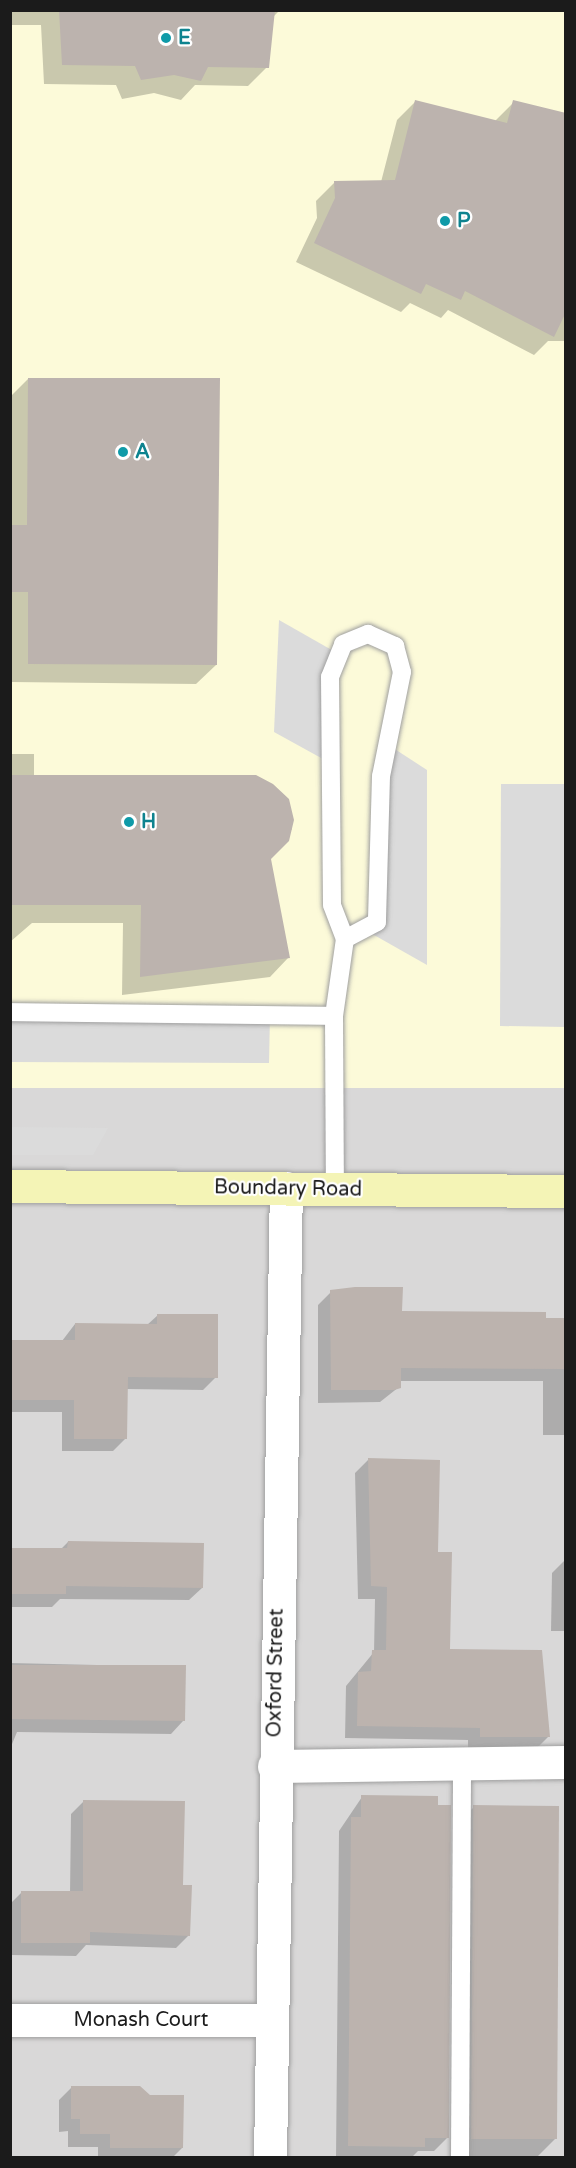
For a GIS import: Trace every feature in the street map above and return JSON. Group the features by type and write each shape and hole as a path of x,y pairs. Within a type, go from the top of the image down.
{"main road":[{"name":"Boundary Road","path":"10,1186 566,1191"}],"street":[{"name":"Oxford Street","path":"270,2157 274,1766 286,1188"},
{"path":"274,1766 566,1762"},
{"name":"Monash Court","path":"10,2020 272,2020"}],"lane":[{"path":"335,1189 334,1016 345,939 332,905 329,683 340,648 368,634 395,646 402,672 381,776 377,922 345,939"},
{"path":"10,1012 334,1016"},
{"path":"460,2157 462,1765"}],"shaded area":[{"path":"11,11 565,11 565,1088 11,1088"},
{"path":"279,620 337,653 332,764 274,732"},
{"path":"387,744 427,770 427,965 367,931"},
{"path":"501,784 565,784 565,1027 500,1026"},
{"path":"11,1012 270,1015 269,1063 11,1062"},
{"path":"11,1088 565,1088 565,2157 11,2158"},
{"path":"11,1127 108,1128 93,1155 11,1155"}],"building":[{"name":"E","path":"59,10 275,10 269,68 208,67 201,81 174,75 141,80 135,66 62,65"},
{"name":"P","path":"415,100 507,123 513,100 566,113 566,312 554,337 465,291 461,300 426,284 421,294 314,243 335,198 334,181 395,180"},
{"name":"A","path":"28,378 220,378 217,665 28,664 28,592 10,592 10,525 27,525"},
{"name":"H","path":"10,775 256,775 273,784 289,799 294,820 289,841 271,859 290,958 140,977 141,905 10,905"},
{"path":"355,1287 403,1287 402,1311 546,1312 546,1318 566,1318 566,1369 401,1368 401,1388 331,1390 330,1290"},
{"path":"157,1314 218,1314 218,1378 128,1377 127,1439 74,1439 74,1400 10,1400 10,1340 75,1340 75,1323 157,1324"},
{"path":"368,1458 440,1460 438,1552 452,1552 450,1649 542,1650 550,1737 480,1737 480,1728 357,1726 358,1672 371,1671 372,1650 386,1650 387,1587 371,1586"},
{"path":"68,1541 204,1543 203,1588 66,1586 66,1594 10,1594 10,1548 67,1548"},
{"path":"10,1665 186,1665 185,1721 10,1719"},
{"path":"361,1795 438,1796 438,1805 451,1805 449,2138 425,2138 425,2147 348,2146 351,1817 361,1817"},
{"path":"83,1800 185,1801 183,1885 192,1885 190,1936 90,1932 90,1943 21,1943 21,1891 83,1891"},
{"path":"473,1805 559,1806 557,2139 471,2139"},
{"path":"71,2086 140,2086 150,2095 184,2095 183,2148 110,2148 110,2134 80,2134 80,2119 71,2119"}],"place":[{"name":"E","path":"166,38"},
{"name":"P","path":"445,221"},
{"name":"A","path":"123,452"},
{"name":"H","path":"129,822"}]}
